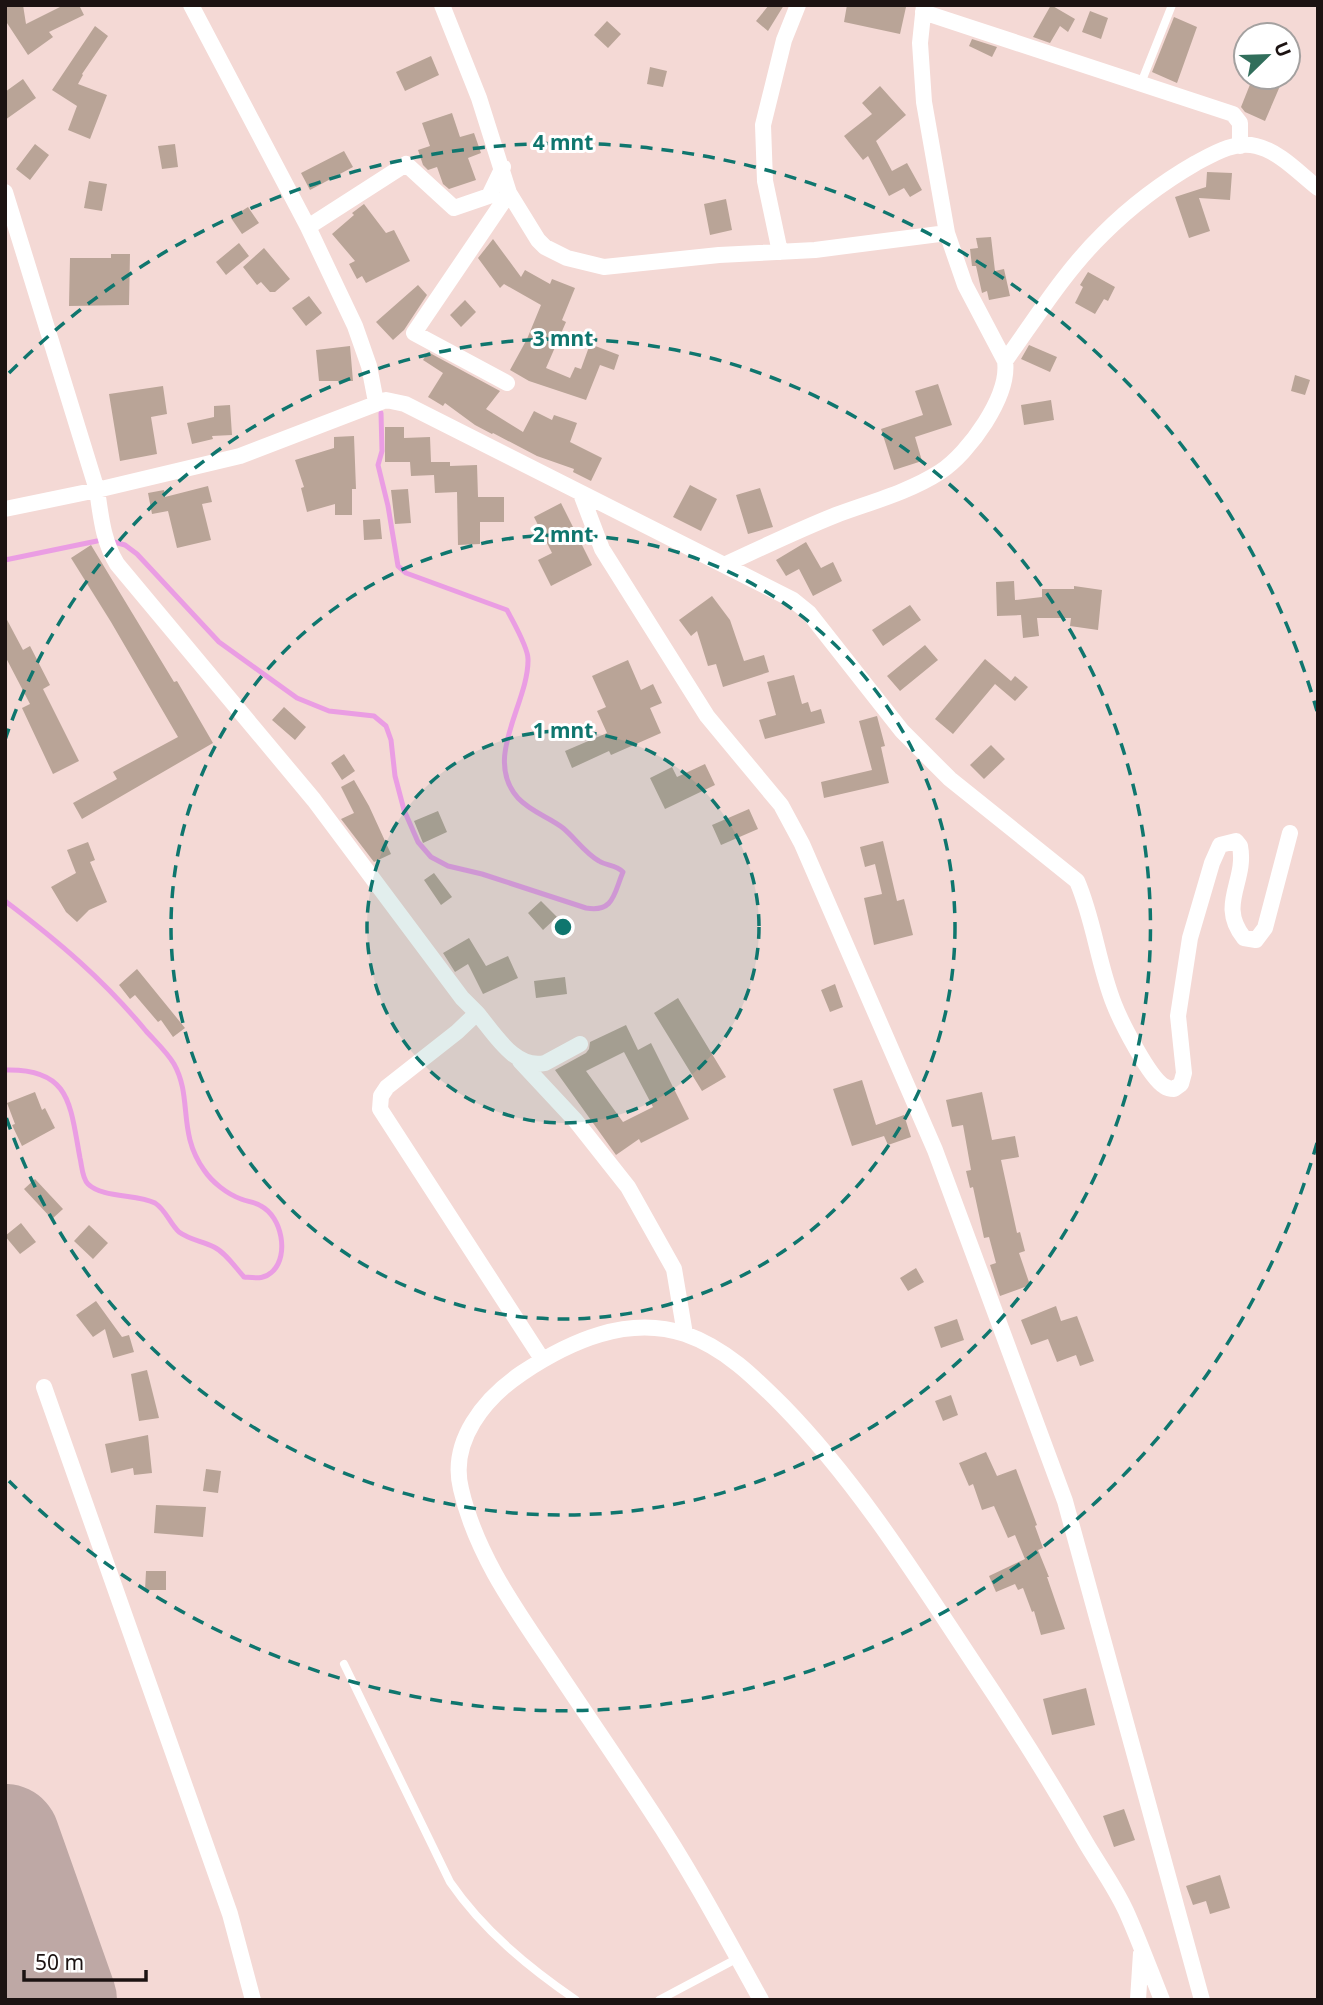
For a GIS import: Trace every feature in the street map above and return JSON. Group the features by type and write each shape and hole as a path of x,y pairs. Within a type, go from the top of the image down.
{"street":[{"path":"191,5 308,226 355,326 369,366 376,402"},
{"path":"442,5 479,98 503,167 509,193 532,233 545,247 567,258 604,267 816,250 947,233"},
{"path":"779,252 765,181 763,125 783,40 798,5"},
{"path":"724,565 825,520 922,482 943,470 968,448 1000,392 1007,372 1005,360 965,285 947,233 925,102 920,43 923,9 1233,114 1240,122 1240,146"},
{"path":"1005,360 1076,263 1102,234 1182,171 1225,148 1256,146 1270,152 1318,188"},
{"path":"308,226 406,164 454,208 489,195 503,167"},
{"path":"5,192 97,490 106,542 117,564 314,800 462,998 575,1120 628,1186 674,1269 685,1334"},
{"path":"507,383 414,333 509,193"},
{"path":"5,509 240,456 376,402 386,400 405,404 793,600 808,613 902,732 950,779 1077,881 1086,901 1114,1004 1139,1053 1165,1088 1174,1089 1181,1084 1184,1073 1178,1016 1190,938 1220,845 1236,841 1240,846 1232,920 1244,938 1256,940 1265,928 1290,833"},
{"path":"581,494 602,549 707,716 781,805 802,844 935,1150 1065,1501 1202,2000"},
{"path":"477,1013 387,1087 381,1096 380,1109 542,1359"},
{"path":"520,1061 545,1063 580,1044"},
{"path":"761,2000 655,1817 505,1594 473,1528 459,1480 462,1451 469,1429 480,1410 500,1388 542,1359 568,1346 610,1331 657,1327 685,1334 717,1348 754,1377 813,1437 892,1540 1033,1751 1125,1909 1162,2000"},
{"path":"44,1387 230,1914 253,2000"},
{"path":"1138,2000 1142,1950"}],"lane":[{"path":"1140,83 1172,5"},
{"path":"344,1664 450,1882 470,1912 535,1971 576,2000"},
{"path":"659,2000 738,1958"}],"building":[{"path":"5,5 23,5 26,24 64,5 79,5 84,15 49,32 53,37 28,55 5,20"},
{"path":"769,5 784,5 768,31 756,21"},
{"path":"847,5 906,7 900,34 844,22"},
{"path":"1051,5 1075,19 1068,32 1060,26 1050,43 1033,37"},
{"path":"1090,11 1108,18 1101,39 1082,32"},
{"path":"1174,17 1197,27 1177,83 1152,72"},
{"path":"607,21 621,34 608,48 594,35"},
{"path":"95,26 108,36 78,84 107,95 90,139 68,130 77,106 52,90"},
{"path":"972,39 997,47 992,57 969,46"},
{"path":"431,56 439,75 405,91 396,72"},
{"path":"650,67 667,71 663,87 647,84"},
{"path":"23,79 36,98 5,120 5,92"},
{"path":"880,86 906,115 876,141 892,171 907,163 922,190 910,197 904,188 889,196 868,156 863,160 844,136 872,114 862,103"},
{"path":"1247,91 1278,91 1265,121 1245,112 1241,107"},
{"path":"452,113 460,137 474,133 481,153 468,158 476,180 449,189 443,184 437,167 428,170 423,165 418,150 430,146 422,123"},
{"path":"35,144 49,155 30,180 16,169"},
{"path":"175,144 178,167 162,169 158,146"},
{"path":"344,151 353,167 310,190 301,173"},
{"path":"1207,172 1232,173 1230,200 1199,198 1210,231 1189,238 1175,197 1206,187"},
{"path":"89,181 107,184 102,211 84,208"},
{"path":"726,199 732,230 710,235 704,204"},
{"path":"364,204 386,233 394,230 410,261 366,283 362,276 357,279 349,264 355,261 332,234"},
{"path":"248,207 259,223 242,234 231,218"},
{"path":"991,237 995,271 1004,269 1010,296 989,300 987,291 982,293 976,266 972,266 970,249 978,248 976,238"},
{"path":"493,239 521,277 525,270 550,284 552,279 575,288 562,320 566,322 546,368 570,378 575,367 581,369 590,344 619,355 614,370 600,365 586,400 529,381 510,370 541,305 504,284 500,288 478,258"},
{"path":"239,243 249,256 226,275 216,262"},
{"path":"264,248 290,279 275,292 270,292 261,282 257,285 243,267"},
{"path":"111,254 130,254 129,305 69,306 70,258 111,258"},
{"path":"1088,272 1115,287 1108,301 1104,299 1095,314 1075,303 1083,287 1080,285"},
{"path":"418,285 427,295 404,330 393,340 376,322"},
{"path":"309,296 322,313 306,326 292,308"},
{"path":"465,300 476,312 461,327 450,315"},
{"path":"1029,345 1057,357 1050,372 1021,359"},
{"path":"350,346 353,381 319,381 316,350"},
{"path":"428,352 500,391 486,409 523,432 534,411 552,420 554,415 577,423 570,442 602,458 591,481 573,472 574,469 537,456 492,434 445,403 443,406 428,397 443,373 423,360"},
{"path":"1295,375 1310,380 1305,395 1291,391"},
{"path":"938,384 952,425 915,437 922,461 894,470 881,429 923,415 915,391"},
{"path":"163,386 167,414 151,417 157,454 120,461 109,394"},
{"path":"1051,400 1054,420 1024,425 1021,405"},
{"path":"230,405 232,435 212,436 213,439 192,444 187,423 214,417 214,406"},
{"path":"385,427 404,427 404,438 430,437 431,462 450,462 450,466 477,465 478,497 504,497 504,522 480,522 480,544 458,545 457,492 435,493 434,475 411,476 410,462 385,462"},
{"path":"354,436 356,489 352,489 352,515 335,515 335,504 307,512 301,488 304,487 295,460 334,448 334,437"},
{"path":"690,485 717,499 701,531 673,517"},
{"path":"208,486 212,502 202,504 211,540 177,548 168,511 152,514 148,493 164,490 165,497"},
{"path":"760,488 773,527 748,534 736,495"},
{"path":"408,489 411,523 395,524 391,490"},
{"path":"561,503 592,565 551,586 538,560 552,553 534,517"},
{"path":"380,519 382,539 364,540 363,520"},
{"path":"806,542 821,568 833,562 842,581 813,596 799,569 786,576 776,560"},
{"path":"91,545 213,743 82,819 73,803 117,779 113,772 178,737 71,558"},
{"path":"1014,581 1015,600 1042,597 1042,589 1074,589 1074,586 1102,590 1098,630 1070,626 1071,618 1037,618 1039,636 1023,638 1021,615 997,616 996,582"},
{"path":"712,596 730,620 744,661 764,655 769,672 723,687 716,664 708,666 697,631 691,636 679,620"},
{"path":"910,605 921,620 883,646 872,630"},
{"path":"5,616 23,650 30,646 50,685 43,689 79,761 53,774 22,708 30,704 5,656"},
{"path":"925,645 938,660 900,691 887,676"},
{"path":"985,659 1011,681 1015,676 1028,687 1015,701 995,684 953,734 935,719"},
{"path":"628,660 641,690 653,684 662,703 650,708 661,733 611,755 609,751 572,768 565,751 607,733 597,711 606,707 592,676"},
{"path":"794,675 802,704 808,702 811,712 821,709 825,723 765,739 759,720 776,715 767,682"},
{"path":"284,707 306,727 295,740 272,720"},
{"path":"877,716 885,746 881,747 889,783 824,798 821,782 872,770 859,721"},
{"path":"991,745 1005,759 984,779 970,765"},
{"path":"344,754 355,771 342,780 331,763"},
{"path":"705,764 715,785 665,809 650,778 672,767 677,777"},
{"path":"354,780 391,854 374,862 341,819 354,813 341,787"},
{"path":"749,809 758,829 721,845 712,825"},
{"path":"438,811 447,832 423,843 414,821"},
{"path":"883,841 897,901 904,899 913,935 874,945 864,898 882,894 875,864 865,867 860,847"},
{"path":"88,842 95,860 90,862 107,902 89,910 77,922 66,912 51,887 76,873 67,850"},
{"path":"434,873 452,897 441,905 424,880"},
{"path":"541,901 557,917 543,930 528,913"},
{"path":"469,938 486,966 508,956 518,978 483,994 468,964 455,972 443,953"},
{"path":"137,969 185,1028 173,1037 161,1020 158,1022 135,995 130,999 119,985"},
{"path":"565,977 567,994 536,998 534,981"},
{"path":"835,984 843,1007 830,1012 821,990"},
{"path":"678,998 726,1077 702,1091 654,1013"},
{"path":"626,1025 638,1050 651,1043 689,1119 641,1143 639,1139 616,1155 555,1070 586,1053 590,1042","holes":["624,1052 653,1107 623,1122 586,1071"]},
{"path":"862,1080 876,1125 904,1115 911,1137 888,1145 884,1136 852,1146 833,1089"},
{"path":"35,1092 42,1110 45,1108 55,1128 22,1146 12,1125 15,1124 7,1103"},
{"path":"982,1092 992,1140 1015,1136 1019,1157 1001,1160 1017,1233 1020,1232 1025,1251 1019,1253 1030,1285 1000,1296 990,1265 996,1263 989,1237 984,1238 973,1187 970,1188 966,1171 971,1170 963,1125 952,1127 946,1100"},
{"path":"35,1179 63,1209 52,1219 24,1189"},
{"path":"21,1223 36,1242 20,1254 5,1236"},
{"path":"89,1225 108,1243 93,1259 74,1241"},
{"path":"916,1268 924,1282 908,1291 900,1278"},
{"path":"96,1301 122,1337 129,1335 134,1352 113,1358 105,1329 93,1337 76,1315"},
{"path":"1056,1306 1061,1321 1077,1316 1094,1361 1080,1366 1076,1355 1057,1362 1048,1339 1031,1345 1021,1320"},
{"path":"957,1319 964,1340 941,1348 934,1327"},
{"path":"147,1370 159,1418 139,1421 131,1374"},
{"path":"951,1395 958,1415 943,1421 935,1401"},
{"path":"148,1435 152,1473 134,1475 133,1468 111,1473 105,1444"},
{"path":"986,1452 997,1476 1016,1469 1037,1525 1035,1526 1043,1548 1038,1550 1065,1629 1041,1635 1023,1588 1018,1590 1015,1584 996,1592 989,1576 1025,1559 1015,1535 1008,1538 994,1506 982,1510 973,1484 969,1486 959,1463"},
{"path":"206,1469 221,1471 218,1493 203,1491"},
{"path":"156,1505 206,1507 203,1537 154,1533"},
{"path":"146,1571 166,1571 166,1590 145,1590"},
{"path":"1086,1688 1095,1725 1052,1735 1043,1699"},
{"path":"1124,1809 1135,1840 1114,1847 1103,1816"},
{"path":"1220,1875 1230,1908 1210,1914 1206,1901 1193,1905 1186,1886"}],"waterway":[{"path":"114,542 125,545 137,554 219,642 297,698 329,711 374,716 386,726 404,810 418,842 431,857 448,866 482,874 586,908 602,907 612,900 623,872 594,858 563,828 523,803 508,782 506,748 522,694 528,659 523,641 507,610 406,573 398,566 378,465 382,451 381,413"},
{"path":"5,560 97,541"},
{"path":"5,901 97,978 174,1064 183,1090 191,1142 204,1170 225,1191 268,1211 278,1227 281,1256 273,1271 263,1277 244,1277 218,1250 179,1232 155,1203 102,1192 88,1184 83,1175 73,1122 64,1093 43,1075 5,1070"}],"runway":[{"path":"5,1839 62,2000"}]}
